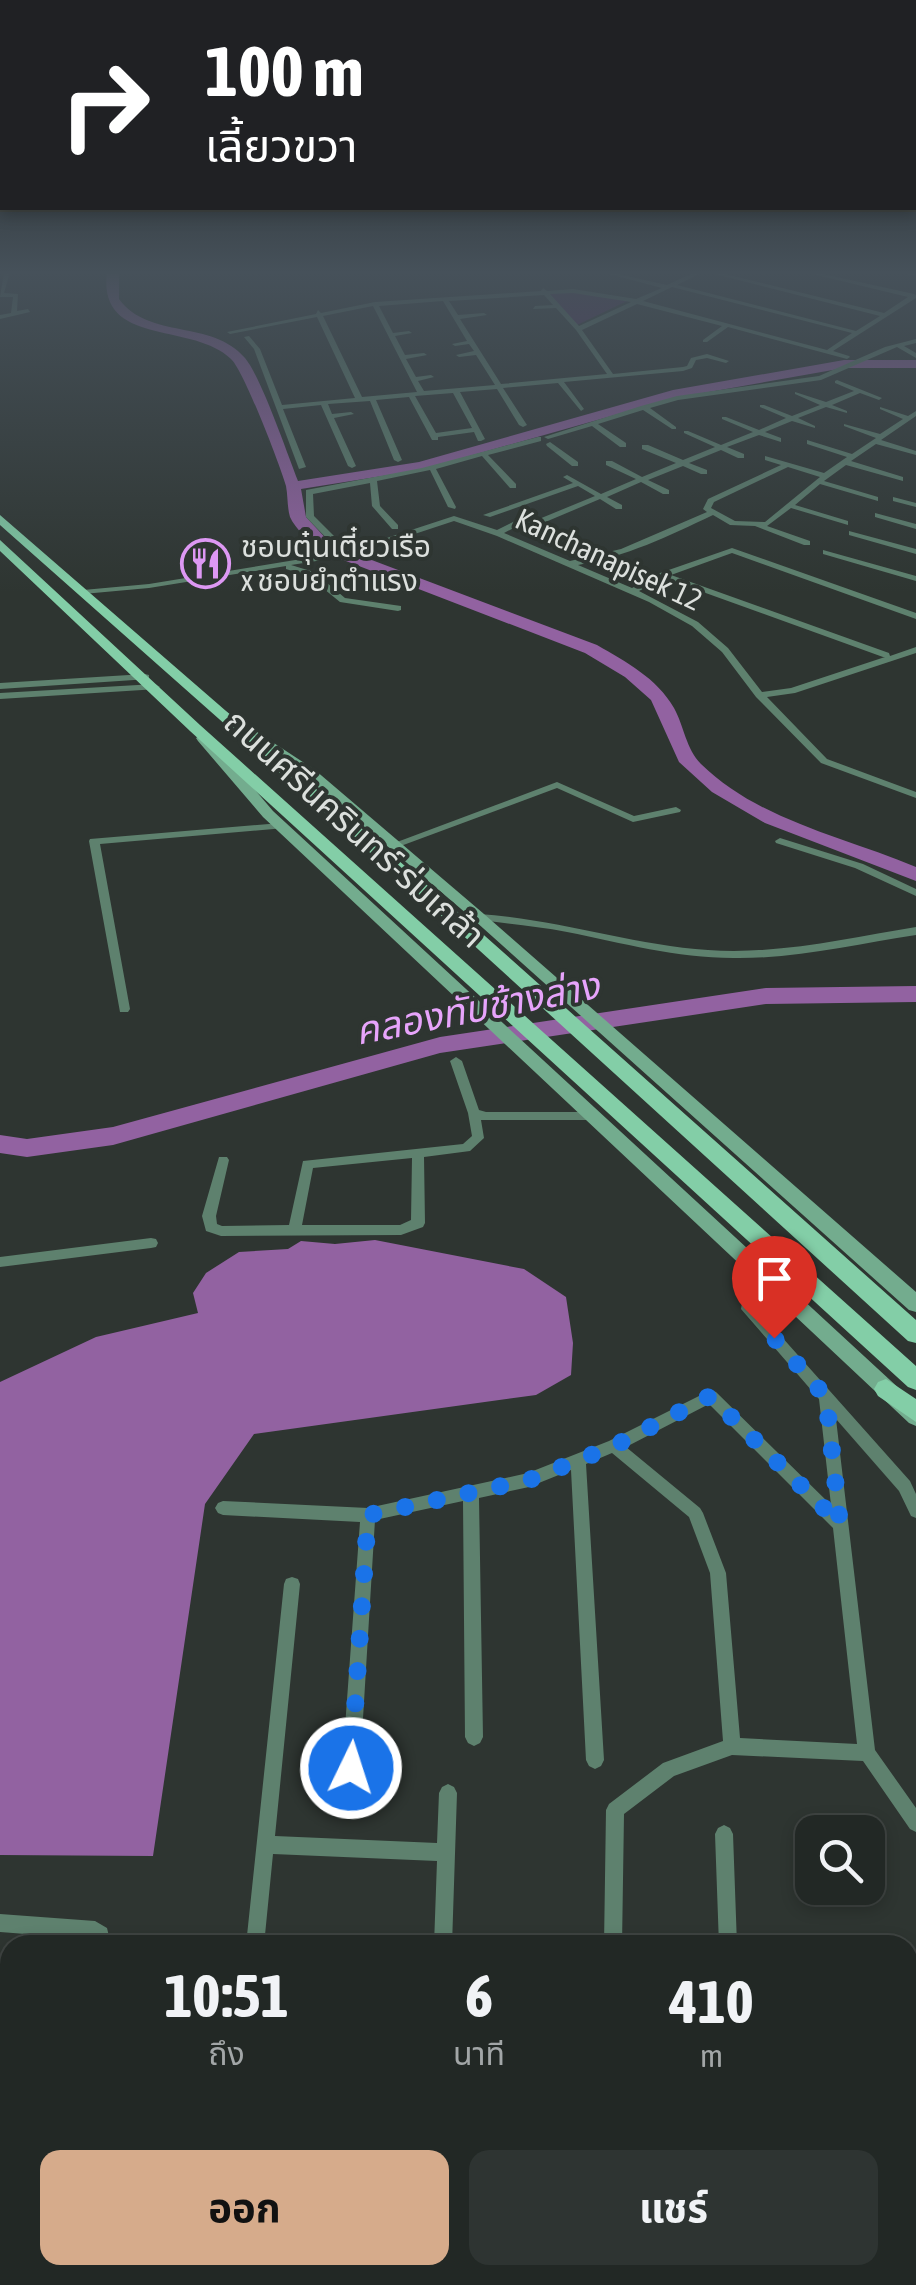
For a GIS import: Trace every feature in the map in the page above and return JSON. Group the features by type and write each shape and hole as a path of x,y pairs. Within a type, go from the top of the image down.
{"main road":[{"name":"ถนนศรีนครินทร์-ร่มเกล้า","path":"0,519 916,1334"},
{"name":"ถนนศรีนครินทร์-ร่มเกล้า","path":"0,544 195,728 916,1380"},
{"name":"ถนนศรีนครินทร์-ร่มเกล้า","path":"221,712 310,773 567,994 916,1304"},
{"name":"ถนนศรีนครินทร์-ร่มเกล้า","path":"195,728 281,826 886,1389"},
{"path":"886,1389 916,1414"}],"street":[{"path":"268,379 302,467"},
{"path":"349,379 358,399"},
{"path":"417,379 414,379 416,394 434,437 476,430"},
{"path":"494,379 523,425"},
{"path":"278,407 584,379"},
{"path":"343,552 310,517 309,492 432,468 538,440 549,441 644,407 810,379"},
{"path":"560,381 581,410"},
{"path":"837,382 880,398"},
{"path":"455,390 482,439"},
{"path":"497,532 520,522 540,521 644,481 860,391"},
{"path":"797,393 845,412"},
{"path":"701,395 712,402"},
{"path":"372,398 398,460"},
{"path":"324,402 352,466"},
{"path":"762,406 813,427"},
{"path":"644,407 674,428"},
{"path":"882,408 912,415"},
{"path":"330,416 351,414"},
{"path":"756,526 774,522 822,478 912,415"},
{"path":"724,418 778,440"},
{"path":"592,423 623,444"},
{"path":"899,424 916,428"},
{"path":"846,425 916,454"},
{"path":"686,432 742,456"},
{"path":"549,441 575,464"},
{"path":"810,442 900,479"},
{"path":"645,447 704,472"},
{"path":"484,454 514,486"},
{"path":"768,458 875,499"},
{"path":"609,463 666,492"},
{"path":"788,464 711,501 708,508 710,513 733,524 756,526 808,544"},
{"path":"432,468 452,507"},
{"path":"566,477 619,507"},
{"path":"372,480 376,506 395,527"},
{"path":"487,515 578,484"},
{"path":"896,500 916,505"},
{"path":"791,506 844,523"},
{"path":"566,564 612,555 710,513"},
{"path":"878,516 916,527"},
{"name":"Kanchanapisek 12","path":"83,592 149,586 320,559 454,518 497,532 695,624 725,650 760,695 824,761 916,795"},
{"path":"508,538 530,530 540,521"},
{"path":"852,533 916,552"},
{"path":"632,592 663,575 732,550 916,616"},
{"path":"826,552 916,579"},
{"path":"282,565 311,574 343,600 398,608"},
{"path":"663,575 886,654"},
{"path":"760,695 792,691 916,650"},
{"path":"0,686 150,682"},
{"path":"0,696 150,682"},
{"path":"394,845 557,785 632,820 676,810"},
{"path":"124,1009 94,841 281,826"},
{"path":"780,841 859,866 916,893"},
{"path":"479,917 516,919 714,955 777,951 916,931"},
{"path":"294,1232 307,1164 475,1144 474,1113 456,1062"},
{"path":"474,1113 485,1117 593,1116"},
{"path":"223,1160 209,1216 211,1226 220,1231 413,1228 418,1223 418,1152"},
{"path":"0,1262 151,1243"},
{"path":"768,1278 749,1296 748,1309 905,1486 916,1511"},
{"path":"223,1508 368,1515 529,1480 614,1446 710,1396 840,1524"},
{"path":"826,1397 867,1753 916,1822"},
{"path":"614,1446 696,1514 718,1572 732,1746"},
{"path":"578,1460 595,1760"},
{"path":"471,1492 474,1737"},
{"path":"351,1768 368,1515"},
{"path":"256,1935 292,1584"},
{"path":"613,1935 614,1810 669,1769 732,1746 867,1753"},
{"path":"443,1935 448,1793"},
{"path":"724,1834 728,1935"},
{"path":"265,1844 446,1852"},
{"path":"0,1923 94,1930 100,1935"}],"shaded area":[{"path":"375,1240 524,1269 566,1297 573,1343 571,1375 536,1395 254,1434 205,1504 153,1856 0,1855 0,1382 96,1337 198,1313 193,1293 206,1273 239,1252 288,1249 301,1241 335,1244"}],"waterway":[{"path":"248,379 293,486"},
{"path":"293,486 420,466 673,394 761,379"},
{"path":"293,486 298,518 326,548 591,649 650,688 668,714 689,762 719,788 772,819 916,875"},
{"name":"คลองทับช้างล่าง","path":"0,1144 27,1148 113,1136 440,1045 766,996 916,994"}],"place":[{"name":"ชอบตุ๋นเตี๋ยวเรือ x ชอบยำตำแรง","path":"206,563"}],"route":[{"path":"351,1768 368,1515 529,1480 614,1446 710,1396 840,1524 826,1397 774,1338"}]}
